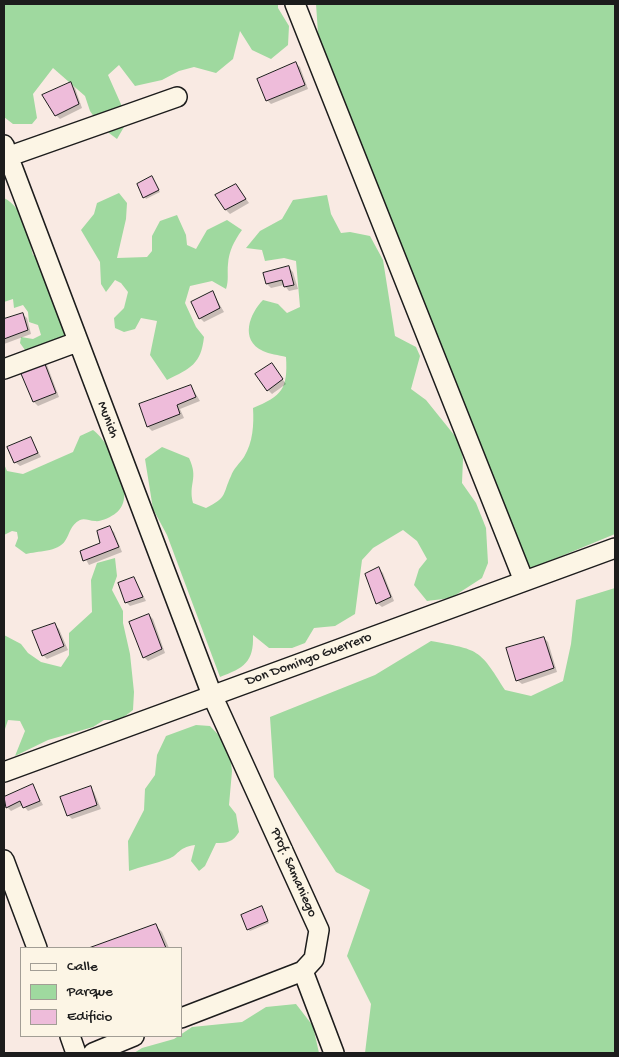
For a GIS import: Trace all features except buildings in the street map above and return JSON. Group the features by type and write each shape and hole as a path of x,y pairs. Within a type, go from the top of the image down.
{"street":[{"path":"296,4 524,581"},
{"path":"6,151 177,97"},
{"name":"Munich","path":"6,151 212,695"},
{"path":"4,369 77,342"},
{"name":"Don Domingo Guerrero","path":"4,772 615,548"},
{"name":"Prof. Samaniego","path":"212,695 318,930 314,959 303,971"},
{"path":"4,860 37,947"},
{"path":"182,1018 303,971 334,1053"},
{"path":"70,1037 76,1053"},
{"path":"93,1053 132,1037"}],"green space":[{"path":"4,4 278,4 278,8 289,26 288,45 271,59 252,50 240,31 233,59 216,73 194,67 179,71 162,80 135,86 119,65 108,75 128,120 117,139 101,127 90,111 85,96 53,68 33,94 37,118 32,124 13,124 4,117"},
{"path":"316,4 615,4 615,534 530,569 319,48"},
{"path":"119,193 127,203 126,219 117,258 147,257 152,251 152,236 160,221 177,215 186,235 187,245 196,249 207,230 227,220 242,230 234,242 229,255 226,289 212,281 190,286 185,303 196,327 204,337 203,346 193,364 167,380 150,355 157,321 141,318 135,329 124,332 115,328 114,318 124,308 128,292 121,283 115,280 106,292 101,284 100,262 81,230 94,214 97,203"},
{"path":"327,195 331,214 341,233 350,232 370,236 383,260 395,336 416,347 420,356 411,389 426,400 459,441 463,459 462,483 476,503 486,528 488,563 482,578 451,598 427,601 414,585 419,569 427,559 417,541 403,530 373,548 362,560 355,614 335,626 314,628 305,643 292,648 269,648 253,635 252,652 246,663 220,677 167,535 153,509 145,459 162,447 189,458 193,471 193,503 206,508 221,498 232,473 244,457 249,445 253,427 253,408 277,395 286,377 286,357 263,351 251,340 249,326 251,319 258,305 263,300 278,304 287,313 300,307 296,261 284,258 265,261 262,250 246,248 260,231 282,219 293,200"},
{"path":"4,198 11,202 21,215 33,255 41,258 51,297 59,300 67,336 59,342 30,351 25,350 20,343 21,337 33,339 41,335 38,325 29,322 28,312 23,305 14,308 13,299 4,302"},
{"path":"93,430 107,446 120,470 124,495 122,505 109,518 97,521 84,519 77,522 62,545 26,554 15,546 18,538 17,532 12,531 4,535 4,464 7,471 23,474 73,452 80,436"},
{"path":"115,558 117,576 112,590 123,611 123,623 130,654 134,692 133,710 120,720 104,720 93,727 48,740 15,756 25,731 20,721 8,720 4,732 4,635 21,644 28,653 41,662 61,667 69,655 69,633 92,612 91,580 97,563"},
{"path":"615,588 615,1053 365,1053 371,1004 347,956 370,890 336,872 274,777 270,717 375,675 431,641 469,649 483,658 505,690 531,696 563,681 571,644 576,600"},
{"path":"196,725 210,726 229,746 232,771 229,805 236,814 239,832 229,841 216,843 205,866 199,871 191,861 195,845 184,848 168,859 129,871 128,841 144,810 145,789 155,775 157,755 166,736"},
{"path":"296,1004 313,1026 319,1053 134,1053 142,1048 182,1037 182,1034 192,1027 242,1022 266,1007"}]}
